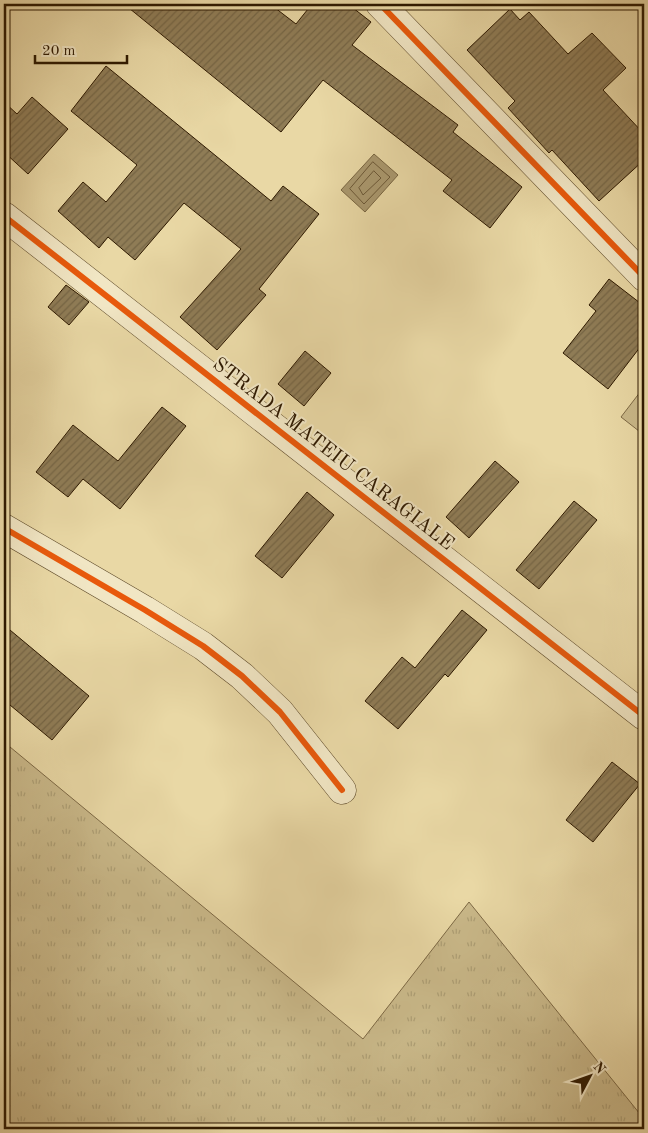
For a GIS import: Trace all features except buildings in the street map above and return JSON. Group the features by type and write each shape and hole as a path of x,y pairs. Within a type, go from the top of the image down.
{"street":[{"path":"380,4 644,277"},
{"name":"STRADA MATEIU CARAGIALE","path":"4,216 644,716"},
{"path":"4,528 186,636 242,676 280,712 342,790"}],"green space":[{"path":"644,387 644,435 621,417"},
{"path":"4,742 363,1039 469,902 644,1119 644,1129 4,1129"}],"water":[{"path":"374,154 398,175 365,212 341,190"}],"cycle path":[{"path":"380,4 644,277"},
{"path":"4,216 644,716"},
{"path":"4,528 203,646 242,676 280,712 342,790"}]}
